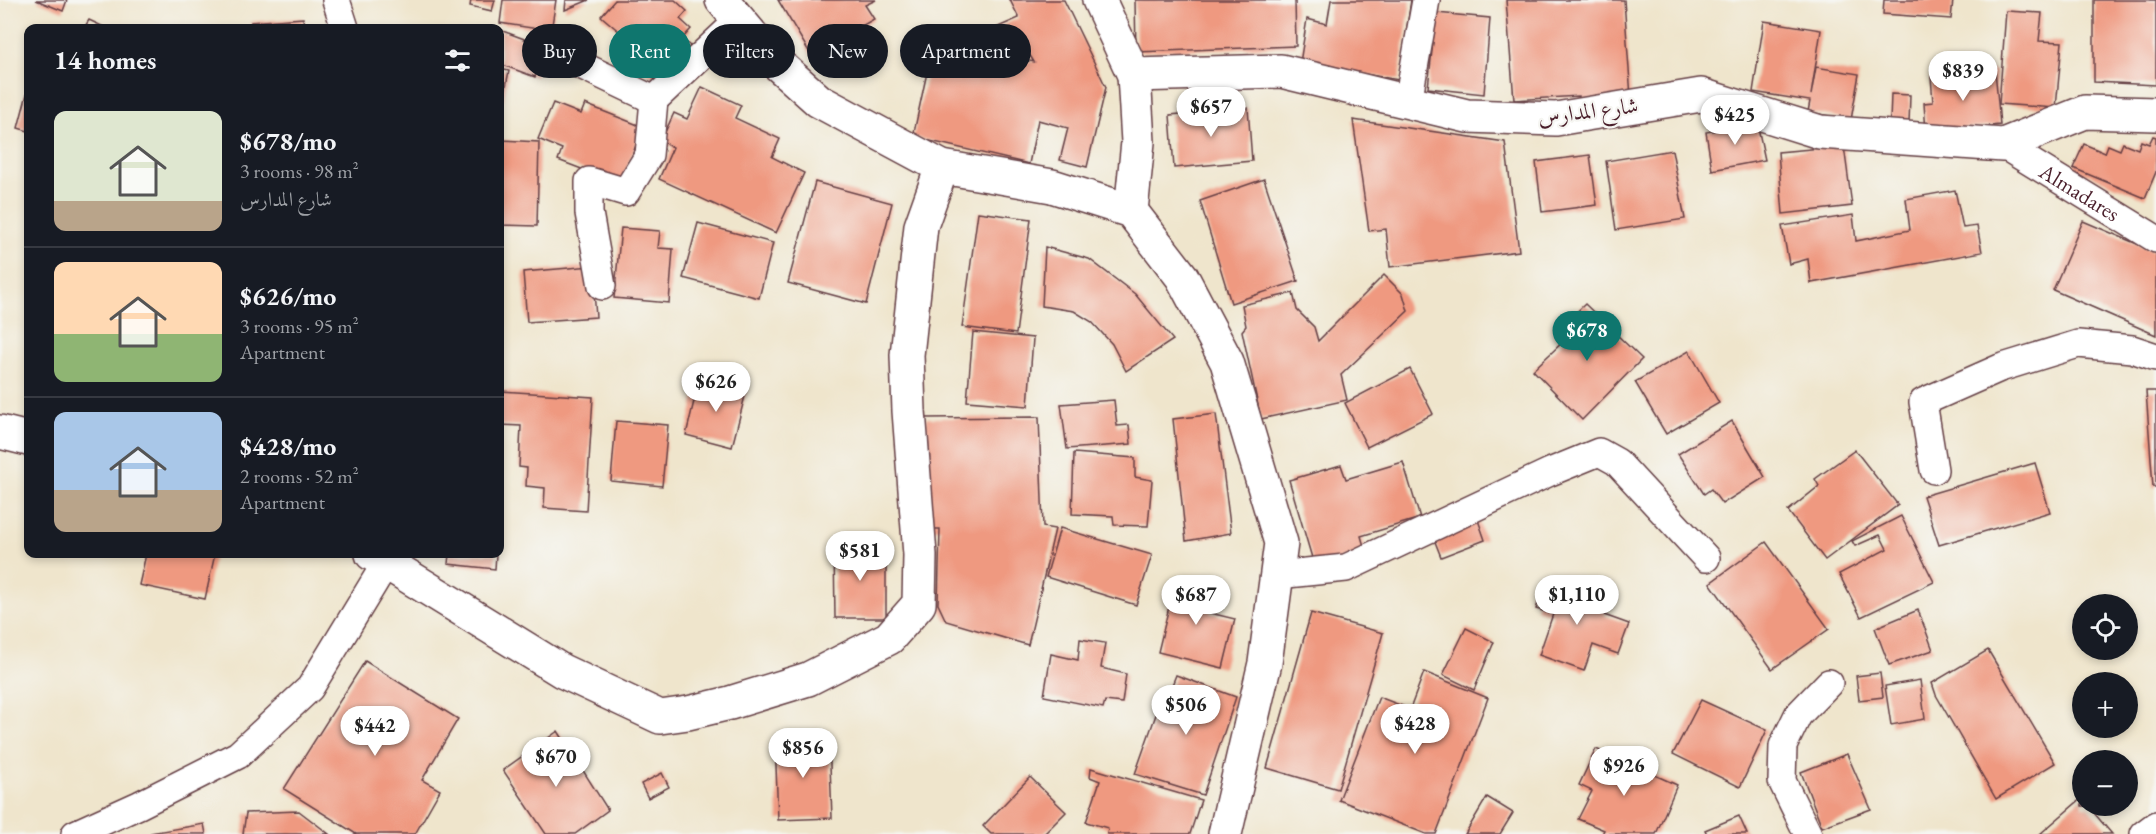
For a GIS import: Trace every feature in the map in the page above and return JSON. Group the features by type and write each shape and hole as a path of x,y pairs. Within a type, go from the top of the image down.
{"street":[{"path":"336,0 344,24"},
{"path":"1099,0 1134,75 1138,142 1131,211"},
{"path":"1408,102 1426,0"},
{"path":"602,286 589,213 589,182 626,192 649,155 654,100 730,10 771,58 819,101 942,167 1052,186 1131,211 1182,278 1227,362 1281,543 1265,663 1225,834"},
{"name":"شارع المدارس","path":"1134,75 1281,71 1467,116 1556,119 1701,95 1820,132 2004,145"},
{"path":"597,73 654,100"},
{"path":"2004,145 2085,112 2156,114"},
{"name":"Almadares","path":"2004,145 2156,239"},
{"path":"385,558 562,670 660,717 730,703 808,679 889,638 919,604 920,555 907,355 921,226 942,167"},
{"path":"1934,470 1923,402 2000,368 2078,345 2132,349 2156,357"},
{"path":"0,432 24,438"},
{"path":"1277,575 1347,567 1550,472 1599,452 1617,462 1706,558"},
{"path":"75,834 139,805 238,754 310,688 381,558"},
{"path":"1808,834 1782,781 1783,746 1798,715 1829,683"},
{"path":"2144,834 2156,825"}],"building":[{"path":"36,0 67,0 63,11"},
{"path":"471,0 495,0 492,11 470,6"},
{"path":"503,0 556,0 552,24 522,24 522,26 500,23"},
{"path":"566,0 589,0 565,10"},
{"path":"615,0 675,0 687,11 680,19 686,24 610,24 601,16"},
{"path":"778,0 876,0 865,5 874,19 865,24 807,24 807,48 795,28 795,24 792,24"},
{"path":"1010,0 1064,0 1106,87 1087,167 1060,160 1068,128 1038,120 1029,164 913,137 926,78 1031,78 1031,61 1034,62 1031,57 1031,24 1005,24 1019,18"},
{"path":"1135,0 1295,0 1296,46 1136,52"},
{"path":"1331,0 1411,0 1399,80 1300,63 1307,19 1327,24"},
{"path":"1506,0 1624,0 1631,97 1579,101 1579,96 1514,100"},
{"path":"1884,0 1953,0 1951,19 1883,14"},
{"path":"2094,0 2156,0 2156,85 2094,82"},
{"path":"2006,11 2042,13 2039,41 2062,42 2056,108 1999,104"},
{"path":"1436,13 1490,18 1484,94 1428,88"},
{"path":"303,18 304,24 251,24 251,22"},
{"path":"1764,21 1821,30 1811,95 1816,67 1859,74 1851,120 1808,112 1810,101 1753,92"},
{"path":"504,31 522,38 522,72 504,65"},
{"path":"504,70 509,71 504,96"},
{"path":"1995,70 2000,125 1926,132 1924,103 1933,102 1931,77"},
{"path":"702,87 741,105 735,118 780,139 772,157 804,173 776,233 659,179 673,147 661,141 674,113 687,119"},
{"path":"1891,94 1910,95 1909,124 1890,123"},
{"path":"553,103 581,114 585,104 643,127 621,184 558,160 562,149 538,139"},
{"path":"24,105 24,130 18,128"},
{"path":"1248,108 1252,161 1174,168 1170,115"},
{"path":"1353,120 1505,142 1519,251 1390,267 1386,229 1369,231"},
{"path":"1757,123 1765,160 1712,170 1706,132"},
{"path":"2153,136 2156,137 2156,172 2145,198 2073,168 2084,144 2105,153 2108,145 2120,150 2123,143 2138,149 2141,141 2149,144"},
{"path":"504,140 539,142 537,226 504,225"},
{"path":"1844,146 1852,206 1783,214 1778,152"},
{"path":"1672,150 1685,219 1616,230 1606,161"},
{"path":"1590,155 1597,205 1542,212 1536,162"},
{"path":"1264,179 1298,281 1231,303 1200,201"},
{"path":"815,182 892,203 866,304 788,283"},
{"path":"1955,190 1963,228 1977,226 1982,252 1811,283 1808,259 1789,264 1782,226 1853,215 1856,241 1910,230 1906,199"},
{"path":"978,212 1031,219 1016,334 962,327"},
{"path":"2083,221 2156,252 2156,335 2053,290"},
{"path":"698,223 773,243 759,298 683,278"},
{"path":"621,228 660,231 658,248 673,249 669,303 614,298"},
{"path":"1045,247 1089,259 1135,294 1173,340 1126,371 1112,344 1092,322 1074,311 1042,306"},
{"path":"592,266 596,317 527,322 523,272"},
{"path":"1384,275 1403,294 1408,311 1341,375 1347,400 1261,419 1242,331 1246,326 1242,305 1293,293 1297,310 1314,327 1318,341"},
{"path":"1585,304 1642,359 1582,420 1533,370 1565,340 1557,331"},
{"path":"973,332 1033,338 1028,406 967,401"},
{"path":"1689,351 1719,403 1666,434 1635,382"},
{"path":"1410,369 1433,414 1367,447 1345,403"},
{"path":"699,380 746,392 732,447 686,435"},
{"path":"504,391 593,397 586,511 544,508 545,488 526,486 527,468 519,467 521,426 504,425"},
{"path":"2146,391 2156,391 2156,487 2153,487"},
{"path":"1114,400 1117,426 1129,425 1131,444 1067,449 1061,404"},
{"path":"1216,414 1231,533 1186,541 1173,419"},
{"path":"1039,417 1043,527 1055,529 1028,645 946,621 938,604 940,529 930,529 926,418"},
{"path":"616,421 668,425 662,486 611,481"},
{"path":"1732,421 1765,477 1722,504 1711,489 1704,494 1678,454"},
{"path":"1855,450 1898,505 1825,560 1788,511 1819,486 1815,479"},
{"path":"1074,453 1135,458 1135,477 1152,480 1148,526 1114,525 1113,516 1072,514"},
{"path":"1403,462 1420,518 1361,536 1366,553 1315,568 1289,480 1341,465 1346,479"},
{"path":"2035,463 2050,512 1939,545 1923,496"},
{"path":"1901,516 1934,582 1861,617 1839,574 1887,549 1880,535 1855,546 1852,541"},
{"path":"1477,517 1485,540 1441,557 1432,534"},
{"path":"1060,528 1152,555 1136,605 1046,577"},
{"path":"1766,542 1829,629 1772,669 1710,583"},
{"path":"834,547 886,547 886,618 835,618"},
{"path":"145,558 214,558 205,599 139,585"},
{"path":"449,558 496,558 495,569 448,564"},
{"path":"1176,578 1216,588 1210,613 1235,619 1223,668 1158,652"},
{"path":"1547,579 1610,602 1604,615 1629,624 1618,654 1593,645 1584,671 1539,655 1553,614 1536,609"},
{"path":"1918,610 1933,650 1889,665 1875,628"},
{"path":"1311,613 1383,633 1338,789 1267,768"},
{"path":"1466,628 1494,642 1474,690 1443,675"},
{"path":"1080,639 1105,643 1101,668 1126,674 1122,703 1105,701 1103,708 1044,696 1051,654 1078,660"},
{"path":"1988,650 2055,763 1996,799 1936,695 1932,683"},
{"path":"365,661 458,719 422,780 440,790 415,834 356,834 284,789"},
{"path":"1424,672 1488,698 1436,834 1426,834 1339,800 1379,697 1410,709"},
{"path":"1880,673 1883,697 1859,700 1856,676"},
{"path":"1176,675 1236,697 1203,795 1135,774 1159,706 1163,708"},
{"path":"1920,680 1925,719 1891,725 1885,686"},
{"path":"1701,700 1767,730 1740,787 1673,754"},
{"path":"558,731 608,810 575,834 546,834 503,770"},
{"path":"829,738 832,818 778,820 775,739"},
{"path":"1596,749 1677,785 1656,834 1602,834 1604,830 1578,819 1592,791 1579,785"},
{"path":"1847,754 1871,809 1822,827 1801,772"},
{"path":"1091,768 1201,800 1190,834 1107,834 1108,828 1086,822 1100,781 1090,777"},
{"path":"662,773 669,787 648,798 641,784"},
{"path":"1030,777 1066,812 1044,834 991,834 983,826"},
{"path":"1487,797 1513,813 1500,834 1465,834"},
{"path":"2072,807 2072,816 2097,816 2112,834 2040,834"},
{"path":"299,811 329,834 243,834 246,813"},
{"path":"1739,816 1747,834 1707,834 1705,830"},
{"path":"204,824 206,834 151,834 151,833"}]}
